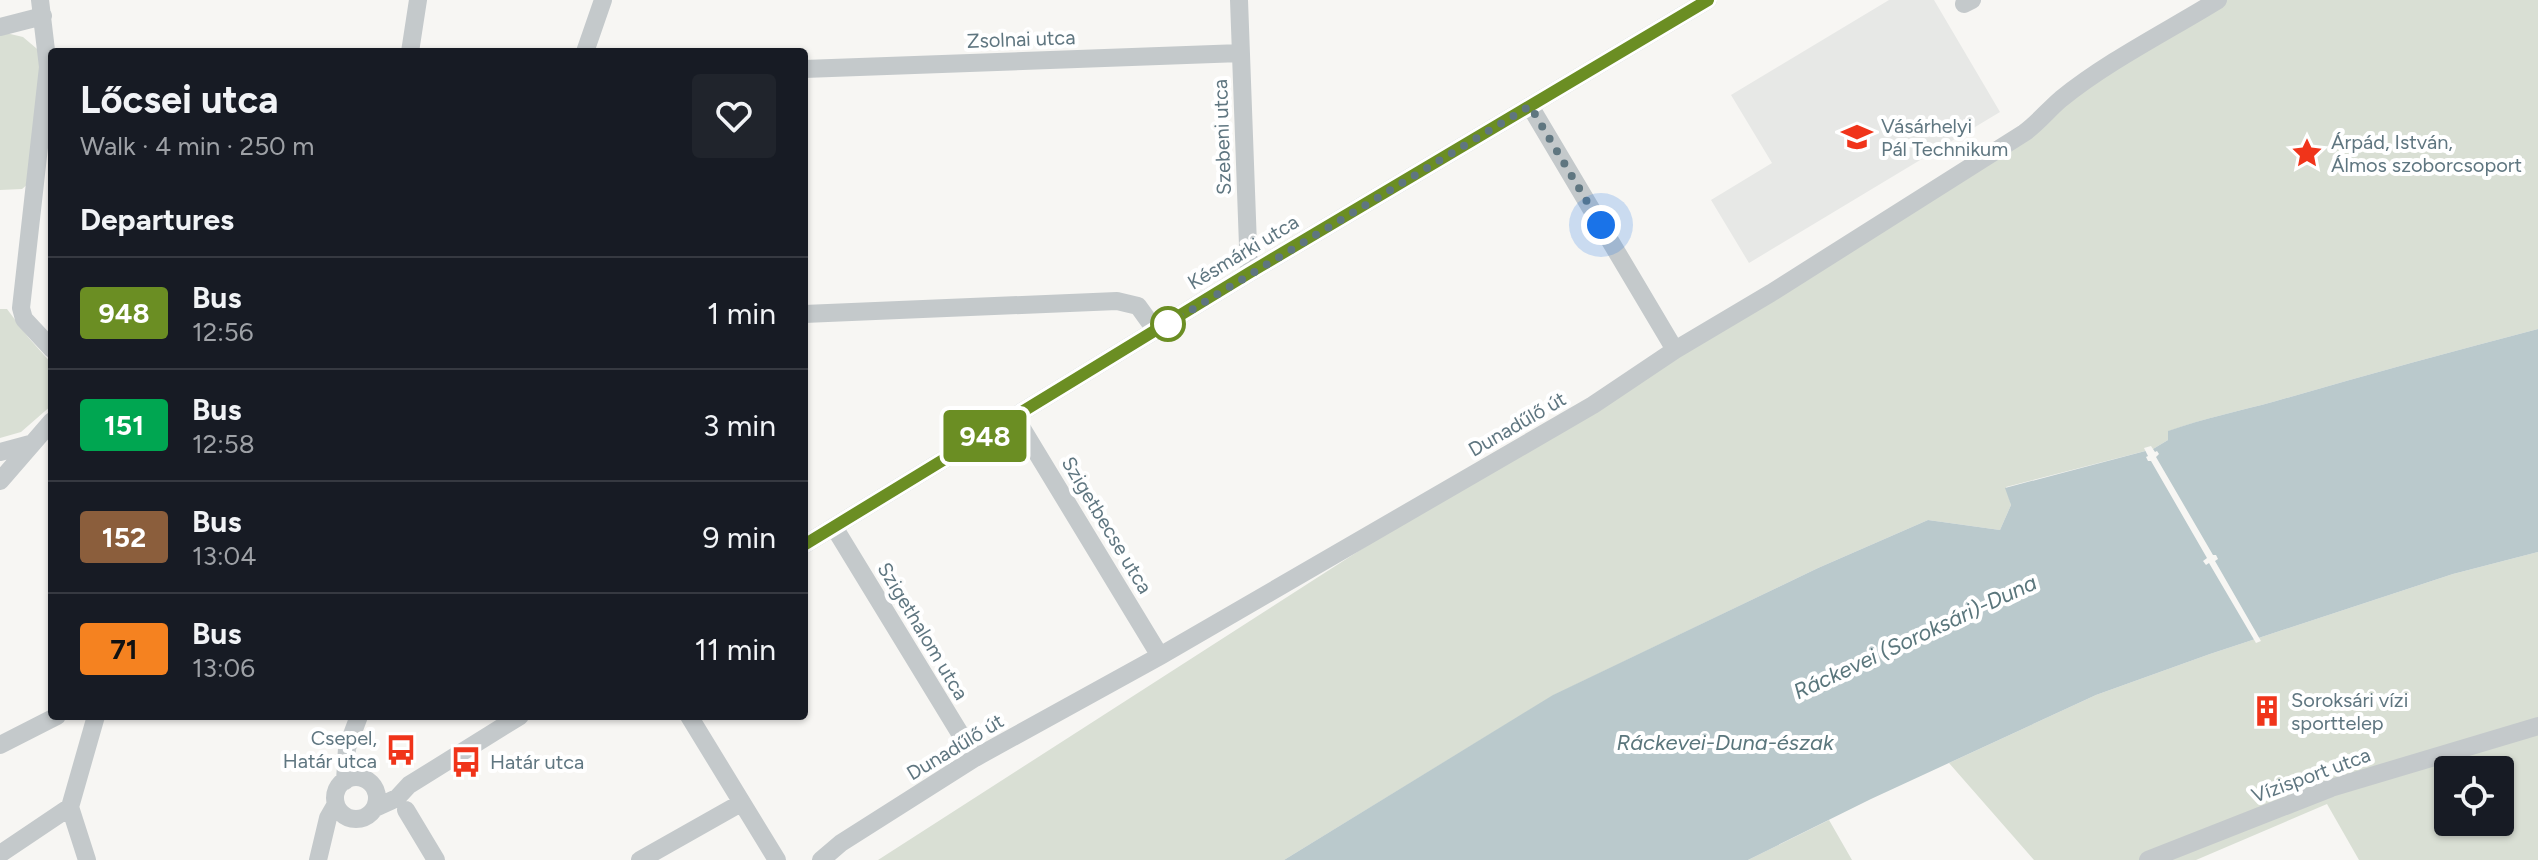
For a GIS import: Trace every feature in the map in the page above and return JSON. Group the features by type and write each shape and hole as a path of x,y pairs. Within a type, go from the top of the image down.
{"street":[{"path":"411,48 418,0"},
{"path":"586,48 603,0"},
{"name":"Szebeni utca","path":"1239,0 1249,273"},
{"name":"Késmárki utca","path":"808,543 1249,273 1708,0"},
{"name":"Dunadűlő út","path":"821,860 841,843 975,758 1160,656 1593,405 1675,350 2002,148 2041,120 2058,101 2094,76 2218,0"},
{"path":"0,27 42,8 48,67 21,308 24,319 48,345"},
{"name":"Zsolnai utca","path":"808,69 1241,53"},
{"path":"1530,106 1675,350"},
{"path":"808,314 1117,301 1138,306 1156,331"},
{"name":"Szigetbecse utca","path":"1015,417 1160,656"},
{"path":"0,481 48,425"},
{"path":"0,452 30,444"},
{"name":"Szigethalom utca","path":"834,527 975,758"},
{"path":"0,745 49,720"},
{"path":"87,860 70,807 95,720"},
{"path":"375,808 397,798 409,785 514,720"},
{"path":"691,720 777,860"},
{"path":"319,858 329,839 352,819 369,815 378,799 359,781 357,722"},
{"name":"Vízisport utca","path":"2148,860 2331,788 2538,726"},
{"path":"352,819 339,811 336,795 359,781 409,785"},
{"path":"640,860 741,803"},
{"path":"319,858 328,818 336,804"},
{"path":"0,854 70,807"},
{"path":"406,810 436,860"}],"shaded area":[{"name":"Vásárhelyi Pál Technikum","path":"1889,0 1934,0 2000,112 1749,263 1711,200 1772,163 1731,95"},
{"path":"2216,0 2538,0 2538,329 2195,422 2169,431 2168,440 2153,449 2006,487 2011,505 2000,530 1928,520 1818,568 1554,695 1284,860 878,860"},
{"path":"6,33 23,37 43,54 28,184 22,189 0,190 0,35"},
{"path":"0,309 7,309 48,360 48,408 21,432 0,438"},
{"path":"2538,552 2538,860 2359,860 2327,804 2196,860 2034,860 1949,763 2096,695 2453,574"},
{"path":"1829,820 1852,860 1748,860"}],"water":[{"name":"Ráckevei-Duna-észak","path":"2538,329 2538,552 2453,574 2096,695 1871,799 1748,860 1284,860 1553,695 1818,568 1928,520 2000,530 2011,505 2005,488 2153,449 2168,440 2168,431 2195,422"}],"pier":[{"path":"2151,446 2159,454 2156,457 2213,555 2216,555 2218,559 2215,561 2261,641 2256,643 2209,563 2206,565 2203,561 2207,558 2146,457 2144,448"}],"bus line":[{"name":"948","path":"808,543 1249,273 1708,0"}],"place":[{"name":"Vásárhelyi Pál Technikum","path":"1857,137"},
{"name":"Árpád, István, Álmos szoborcsoport","path":"2307,153"},
{"name":"Soroksári vízi sporttelep","path":"2267,711"},
{"name":"Csepel, Határ utca","path":"401,750"},
{"name":"Határ utca","path":"466,762"}],"route":[{"path":"1168,324 1530,106 1601,225"}],"water label":[{"name":"Ráckevei (Soroksári)-Duna","path":"1915,637"}]}
